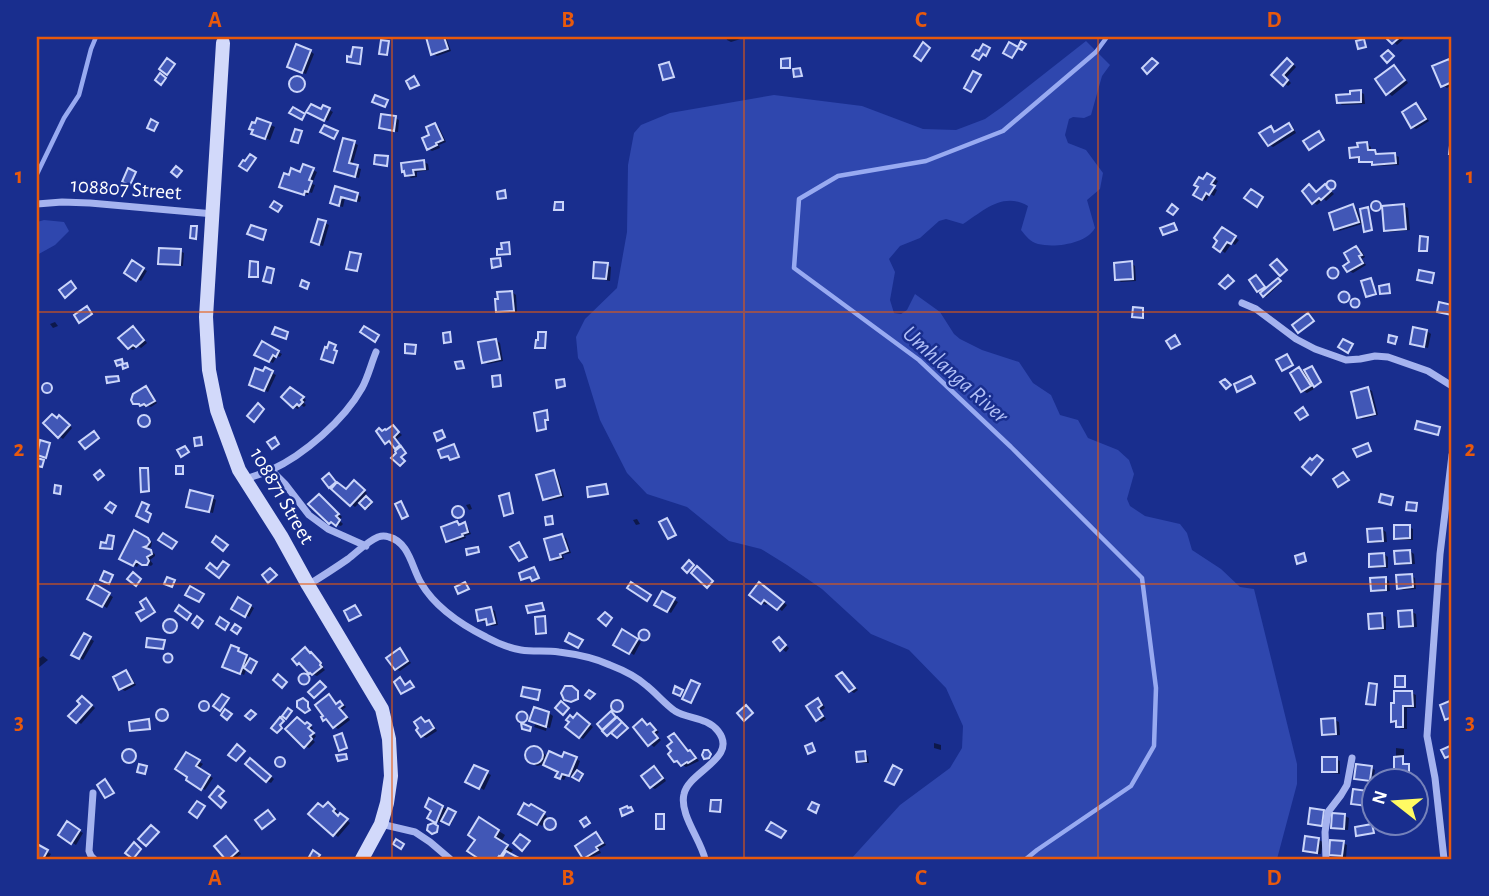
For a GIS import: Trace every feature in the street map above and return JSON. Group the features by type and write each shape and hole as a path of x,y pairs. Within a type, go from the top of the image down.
{"street":[{"name":"108871 Street","path":"223,43 206,317 209,370 217,410 239,470 281,536 382,709 389,739 391,776 387,803 380,824 362,859"},
{"name":"108807 Street","path":"37,204 81,203 214,214"},
{"path":"1242,303 1256,309 1296,339 1315,349 1346,360 1388,357 1428,371 1452,386"},
{"path":"245,479 289,460 325,433 363,387 376,352"},
{"path":"1444,859 1435,778 1427,736 1440,554 1452,455"},
{"path":"271,470 309,515 328,529 366,546"},
{"path":"308,585 377,538 388,537 399,542 406,551 429,594 461,622 486,637 522,650 561,652 608,664 645,684 675,711 714,727 720,733 724,746 718,757 691,782 683,802 705,859"},
{"path":"1326,859 1325,832 1328,812 1347,785 1352,758"},
{"path":"93,793 89,850 94,859"},
{"path":"380,824 415,832 450,859"}],"shaded area":[{"path":"1086,41 1110,65 1102,76 1091,115 1069,119 1065,135 1068,143 1086,150 1103,173 1100,189 1087,200 1095,228 1085,238 1070,243 1038,244 1021,230 1028,206 1010,201 994,204 963,224 946,219 939,221 920,238 900,246 889,259 895,272 890,300 894,313 901,314 907,310 915,294 940,312 960,339 982,350 1019,362 1033,383 1051,395 1060,415 1078,420 1088,438 1118,450 1129,460 1134,474 1127,499 1130,506 1145,516 1180,524 1187,533 1192,550 1221,569 1240,587 1254,589 1297,764 1297,784 1277,859 851,859 900,805 950,768 962,748 963,726 946,688 909,650 871,634 822,589 761,549 729,541 687,507 647,494 627,473 600,420 583,365 578,358 576,337 585,319 617,288 627,232 628,165 634,133 641,125 670,113 774,95 862,106 923,129 956,130 985,119"},
{"path":"37,222 64,222 69,231 55,245 37,255"}],"building":[{"path":"426,37 444,37 448,49 431,55"},
{"path":"1385,37 1400,37 1392,44"},
{"path":"1364,39 1366,47 1358,49 1356,41"},
{"path":"381,40 389,41 387,55 379,54"},
{"path":"1021,41 1026,44 1022,50 1018,48 1012,58 1003,53 1009,42 1018,47"},
{"path":"923,42 930,48 921,61 914,56"},
{"path":"296,44 311,50 302,73 287,67"},
{"path":"983,44 990,48 986,56 983,54 979,60 972,56"},
{"path":"353,47 362,48 360,64 347,62 347,56 351,57"},
{"path":"1388,50 1394,56 1387,63 1381,56"},
{"path":"167,58 175,64 167,75 159,69"},
{"path":"790,58 790,68 781,68 781,59"},
{"path":"1152,58 1158,63 1147,74 1142,68"},
{"path":"1287,58 1293,64 1283,75 1288,80 1283,86 1271,75"},
{"path":"1449,59 1452,82 1441,87 1432,66"},
{"path":"669,62 674,77 663,80 659,65"},
{"path":"1394,65 1405,80 1386,95 1375,79"},
{"path":"800,68 802,76 794,77 793,69"},
{"path":"973,71 981,75 971,92 964,88"},
{"path":"160,73 166,78 161,85 155,80"},
{"path":"297,76 303,78 303,90 297,92 291,90 289,84 291,78"},
{"path":"414,76 419,85 410,89 406,81"},
{"path":"1361,90 1361,102 1337,103 1336,95"},
{"path":"375,95 388,100 385,107 372,102"},
{"path":"1416,103 1426,119 1411,128 1402,112"},
{"path":"311,104 321,109 323,105 330,108 324,121 306,112"},
{"path":"293,107 305,114 302,120 289,113"},
{"path":"381,114 396,116 394,131 379,128"},
{"path":"257,118 271,123 265,139 251,134 253,130 249,129"},
{"path":"151,119 158,123 154,131 147,128"},
{"path":"435,123 443,140 427,150 422,138 429,135 426,127"},
{"path":"1289,123 1293,130 1268,146 1259,133 1271,126 1274,132"},
{"path":"324,125 338,131 334,139 320,132"},
{"path":"295,129 302,131 298,143 291,141"},
{"path":"1319,131 1324,140 1309,150 1303,141"},
{"path":"1451,137 1452,154 1449,154"},
{"path":"343,138 355,141 349,163 358,165 355,177 334,171"},
{"path":"1367,142 1368,150 1375,150 1376,154 1395,153 1396,163 1372,165 1372,162 1359,162 1359,157 1350,158 1349,148 1358,147 1357,143"},
{"path":"250,154 256,158 247,171 239,166"},
{"path":"375,155 388,156 387,166 374,164"},
{"path":"424,160 425,169 413,170 414,175 405,176 404,171 402,172 401,163"},
{"path":"303,164 314,168 308,192 305,191 304,195 279,187 284,173 289,175 291,168 300,172"},
{"path":"176,166 182,171 177,177 171,172"},
{"path":"128,168 136,172 130,185 122,182"},
{"path":"1207,173 1215,178 1211,184 1215,186 1202,200 1193,195 1198,187 1194,185 1199,177 1203,179"},
{"path":"1331,181 1335,185 1331,189 1327,185"},
{"path":"1309,184 1316,192 1325,184 1331,191 1312,204 1302,191"},
{"path":"335,186 358,193 356,201 341,197 339,206 330,203"},
{"path":"1251,189 1263,197 1257,207 1244,198"},
{"path":"505,190 506,198 498,199 497,192"},
{"path":"274,201 282,206 278,212 270,207"},
{"path":"1376,201 1381,206 1376,211 1371,206"},
{"path":"555,202 563,202 563,210 554,210"},
{"path":"1172,204 1178,209 1173,215 1167,211"},
{"path":"1353,204 1359,222 1334,230 1329,213"},
{"path":"1404,204 1406,229 1384,231 1382,206"},
{"path":"1368,207 1372,230 1364,232 1360,209"},
{"path":"318,219 326,221 319,245 311,242"},
{"path":"1174,223 1177,230 1163,235 1160,228"},
{"path":"251,225 266,230 263,240 247,234"},
{"path":"191,226 197,226 196,239 190,238"},
{"path":"1222,227 1236,236 1231,244 1227,242 1220,252 1213,247 1217,241 1214,238"},
{"path":"1420,236 1428,237 1427,251 1419,251"},
{"path":"509,242 510,254 497,255 497,249 502,249 501,243"},
{"path":"1356,246 1362,255 1359,256 1363,263 1347,272 1343,266 1349,262 1344,253"},
{"path":"159,248 181,249 180,265 158,264"},
{"path":"350,252 361,254 357,271 346,269"},
{"path":"500,258 501,266 492,268 491,259"},
{"path":"1277,259 1287,270 1280,276 1270,265"},
{"path":"132,260 144,268 136,281 124,273"},
{"path":"250,261 258,262 258,277 249,277"},
{"path":"1132,261 1133,279 1115,280 1114,263"},
{"path":"594,262 608,263 606,279 593,278"},
{"path":"267,267 274,269 271,283 263,281"},
{"path":"1333,268 1337,269 1337,277 1333,278 1329,277 1328,273 1329,269"},
{"path":"1419,270 1434,273 1432,283 1417,280"},
{"path":"1228,275 1234,281 1225,289 1219,284"},
{"path":"1256,275 1265,287 1257,292 1249,280"},
{"path":"1278,278 1281,281 1263,297 1260,293"},
{"path":"1371,278 1376,294 1366,297 1361,281"},
{"path":"302,280 309,283 307,289 300,286"},
{"path":"71,281 76,288 65,298 59,290"},
{"path":"1389,284 1390,293 1380,294 1379,286"},
{"path":"512,291 514,311 496,312 497,292"},
{"path":"1344,292 1348,293 1348,301 1344,302 1340,301 1339,297 1340,293"},
{"path":"1355,299 1359,303 1355,307 1351,303"},
{"path":"1439,302 1452,305 1452,315 1437,312"},
{"path":"87,306 92,314 79,323 74,315"},
{"path":"1133,307 1143,308 1143,318 1132,317"},
{"path":"1308,313 1314,321 1298,333 1292,325"},
{"path":"133,326 144,340 136,347 133,345 128,349 118,338"},
{"path":"364,326 379,335 375,342 360,332"},
{"path":"275,327 288,332 286,339 272,334"},
{"path":"1413,327 1427,330 1424,347 1410,344"},
{"path":"450,332 451,342 444,343 443,333"},
{"path":"538,332 546,332 545,348 535,348"},
{"path":"1175,335 1180,344 1171,349 1166,341"},
{"path":"1389,335 1397,337 1395,344 1388,342"},
{"path":"496,339 500,359 482,363 478,342"},
{"path":"1343,339 1353,344 1348,353 1338,347"},
{"path":"262,341 279,351 269,362 254,355"},
{"path":"329,342 336,345 333,363 321,359"},
{"path":"405,344 416,345 415,354 405,353"},
{"path":"1287,354 1293,365 1282,371 1276,360"},
{"path":"122,359 123,364 127,363 128,367 123,369 122,364 117,366 115,361"},
{"path":"462,361 464,368 457,369 455,362"},
{"path":"1312,366 1321,382 1314,387 1304,370"},
{"path":"265,367 273,371 264,391 249,385 255,368 263,371"},
{"path":"1299,367 1311,386 1301,392 1290,373"},
{"path":"500,375 501,386 493,387 492,376"},
{"path":"118,376 119,381 107,383 106,377"},
{"path":"1251,376 1255,383 1237,392 1234,384"},
{"path":"564,379 565,386 557,388 556,380"},
{"path":"1225,379 1231,385 1226,389 1220,382"},
{"path":"47,383 51,384 51,392 47,393 43,392 42,388 43,384"},
{"path":"146,386 155,401 146,406 133,404 133,394"},
{"path":"290,387 304,397 299,406 297,404 293,408 281,397"},
{"path":"1368,387 1375,414 1357,418 1351,392"},
{"path":"258,403 264,409 254,422 247,416"},
{"path":"1303,407 1308,415 1300,420 1295,413"},
{"path":"547,410 546,429 537,431 534,413"},
{"path":"52,414 57,418 59,415 70,425 58,438 43,423"},
{"path":"144,415 150,421 144,427 138,421"},
{"path":"1417,421 1440,427 1438,435 1415,429"},
{"path":"393,425 399,432 394,437 400,445 395,449 389,441 385,444 376,431 379,428 386,430"},
{"path":"442,430 445,437 437,441 434,433"},
{"path":"94,431 99,438 85,449 79,442"},
{"path":"201,437 202,445 195,446 194,438"},
{"path":"275,437 279,444 272,449 267,442"},
{"path":"40,440 50,443 46,458 37,455"},
{"path":"1368,443 1371,451 1357,457 1353,449"},
{"path":"454,444 459,457 450,460 448,456 441,458 438,450"},
{"path":"185,446 189,452 181,457 177,450"},
{"path":"401,446 406,453 401,457 405,461 400,466 391,458"},
{"path":"1317,455 1323,460 1311,475 1302,467"},
{"path":"37,458 44,460 42,467 37,466"},
{"path":"176,466 183,466 183,474 176,474"},
{"path":"140,468 148,468 149,491 141,492"},
{"path":"100,470 104,475 98,480 94,475"},
{"path":"554,470 561,495 543,500 536,475"},
{"path":"1343,472 1349,480 1338,487 1333,479"},
{"path":"329,473 336,482 329,488 322,479"},
{"path":"354,480 365,490 350,506 331,489 337,482 346,489"},
{"path":"606,484 608,494 588,497 587,487"},
{"path":"55,485 61,486 60,494 54,493"},
{"path":"190,490 213,496 209,512 186,507"},
{"path":"509,493 513,513 504,516 499,496"},
{"path":"319,494 339,514 336,516 340,520 336,526 331,522 329,524 308,504"},
{"path":"1381,494 1393,497 1391,505 1379,502"},
{"path":"366,496 372,502 365,509 359,503"},
{"path":"401,501 408,516 402,519 395,504"},
{"path":"110,502 116,506 112,513 105,508"},
{"path":"142,502 149,505 146,511 151,514 148,522 136,516"},
{"path":"1407,502 1417,503 1416,511 1406,510"},
{"path":"458,506 464,512 458,518 452,512"},
{"path":"552,516 553,524 546,525 545,517"},
{"path":"667,518 676,535 668,539 659,522"},
{"path":"457,521 459,525 465,522 468,532 446,542 441,527"},
{"path":"1394,525 1410,525 1410,538 1394,539"},
{"path":"1382,528 1383,541 1368,542 1367,529"},
{"path":"134,530 150,542 144,547 151,550 152,554 147,557 147,565 136,561 133,566 119,559"},
{"path":"163,533 177,542 172,549 158,540"},
{"path":"562,534 568,551 560,554 561,557 550,560 544,539"},
{"path":"108,535 114,536 112,549 100,548 101,542 106,543"},
{"path":"216,536 228,545 223,551 212,542"},
{"path":"519,542 527,557 519,561 510,547"},
{"path":"478,547 479,552 467,555 466,549"},
{"path":"1410,550 1411,563 1395,564 1394,551"},
{"path":"1304,553 1306,561 1297,564 1295,556"},
{"path":"1384,553 1385,566 1369,567 1369,554"},
{"path":"689,560 694,565 687,573 682,568"},
{"path":"223,561 229,565 219,578 206,568 210,563 217,569"},
{"path":"697,566 713,581 707,588 691,573"},
{"path":"534,567 539,578 532,581 530,577 521,580 519,573"},
{"path":"270,568 277,575 268,583 262,575"},
{"path":"104,571 113,575 109,584 100,580"},
{"path":"133,572 141,579 136,586 127,579"},
{"path":"1412,574 1413,587 1397,589 1396,575"},
{"path":"167,577 175,580 172,587 164,584"},
{"path":"1386,577 1386,590 1371,591 1370,578"},
{"path":"465,582 469,589 458,594 455,587"},
{"path":"631,582 651,595 647,601 627,588"},
{"path":"759,582 784,602 777,610 764,600 761,604 749,595"},
{"path":"95,584 110,593 102,607 87,599"},
{"path":"190,586 204,594 199,602 185,595"},
{"path":"662,591 675,598 667,612 654,605"},
{"path":"238,597 251,605 245,617 231,609"},
{"path":"146,598 155,612 141,621 136,613 144,609 140,602"},
{"path":"542,603 544,610 528,613 526,606"},
{"path":"179,605 191,614 187,620 175,611"},
{"path":"355,605 361,615 349,621 344,611"},
{"path":"491,607 495,623 487,625 486,619 478,621 476,610"},
{"path":"1412,610 1413,626 1399,627 1398,611"},
{"path":"605,612 612,618 606,626 598,619"},
{"path":"1382,613 1383,628 1369,629 1368,614"},
{"path":"197,616 203,621 198,628 192,623"},
{"path":"545,616 546,633 536,634 535,617"},
{"path":"220,617 229,623 225,630 216,624"},
{"path":"170,619 175,621 175,631 170,633 165,631 163,626 165,621"},
{"path":"235,624 241,628 237,634 231,630"},
{"path":"622,629 638,639 629,654 613,645"},
{"path":"644,629 650,635 644,641 638,635"},
{"path":"84,633 91,637 79,659 71,655"},
{"path":"569,633 583,640 578,648 565,641"},
{"path":"779,637 786,645 780,651 773,642"},
{"path":"147,638 165,640 163,649 146,647"},
{"path":"231,645 247,655 240,674 222,667"},
{"path":"305,647 322,667 312,675 292,659"},
{"path":"400,648 408,661 395,670 386,658"},
{"path":"168,653 173,658 168,663 163,658"},
{"path":"250,658 257,662 251,673 244,668"},
{"path":"126,670 133,683 119,690 113,677"},
{"path":"842,672 855,688 849,692 836,676"},
{"path":"278,674 287,682 282,688 273,680"},
{"path":"304,674 308,675 308,683 304,684 300,683 299,679 300,675"},
{"path":"1395,676 1405,676 1405,687 1395,687"},
{"path":"400,677 405,685 410,681 414,687 401,694 394,682"},
{"path":"691,680 700,684 691,703 682,699"},
{"path":"320,681 326,687 314,698 308,692"},
{"path":"1369,683 1377,684 1375,705 1366,704"},
{"path":"565,686 572,686 578,691 578,699 571,702 564,700 561,693"},
{"path":"675,686 683,690 680,696 673,693"},
{"path":"523,687 540,690 538,700 521,696"},
{"path":"589,690 595,694 590,699 585,695"},
{"path":"1394,691 1412,691 1413,706 1403,706 1403,727 1396,727 1396,721 1391,722"},
{"path":"222,694 229,698 220,711 213,706"},
{"path":"329,694 336,704 340,701 343,705 339,708 347,717 333,728 326,719 323,721 323,716 315,705"},
{"path":"82,696 92,705 76,723 68,716 80,704 77,701"},
{"path":"303,698 308,702 310,710 305,713 297,707 297,701"},
{"path":"818,698 822,705 818,708 823,716 816,721 806,706"},
{"path":"1452,700 1452,717 1445,720 1440,705"},
{"path":"204,701 208,702 208,710 204,711 200,710 199,706 200,702"},
{"path":"561,701 569,708 563,715 555,708"},
{"path":"612,701 622,701 622,711 612,711"},
{"path":"746,705 753,713 744,721 737,713"},
{"path":"534,707 549,712 546,727 529,721"},
{"path":"288,708 292,711 286,719 282,716"},
{"path":"162,709 168,715 162,721 156,715"},
{"path":"225,709 232,714 227,720 221,715"},
{"path":"251,710 256,714 250,720 245,716"},
{"path":"611,711 616,717 602,730 597,724"},
{"path":"522,712 526,713 526,721 522,722 518,721 517,717 518,713"},
{"path":"577,713 590,724 579,738 565,727 570,715 573,718"},
{"path":"280,717 284,721 277,733 271,728"},
{"path":"297,717 305,724 307,722 311,725 308,728 314,733 304,748 285,729"},
{"path":"421,717 425,722 429,720 434,728 421,737 414,722"},
{"path":"617,717 622,722 607,736 602,731"},
{"path":"1335,718 1336,734 1322,735 1321,719"},
{"path":"149,719 150,729 130,731 129,722"},
{"path":"642,719 656,730 653,732 658,738 648,746 633,727"},
{"path":"622,722 628,728 617,738 611,733"},
{"path":"521,723 531,727 530,731 522,729"},
{"path":"342,733 347,748 339,751 334,736"},
{"path":"674,733 696,758 681,766 668,754 671,751 667,746 672,742 668,737"},
{"path":"812,743 815,751 808,754 805,746"},
{"path":"237,744 245,751 236,761 228,755"},
{"path":"1452,745 1452,755 1445,758 1441,750"},
{"path":"534,746 540,749 543,755 540,761 534,764 528,761 525,755 528,749"},
{"path":"129,749 134,751 134,761 129,763 124,761 122,756 124,751"},
{"path":"704,750 711,754 709,758 704,759"},
{"path":"549,751 562,757 564,752 577,757 569,776 562,774 560,779 555,777 558,772 543,765"},
{"path":"865,751 866,761 857,762 856,752"},
{"path":"186,752 200,760 196,766 210,775 201,790 175,769"},
{"path":"346,754 347,759 338,761 336,755"},
{"path":"1403,756 1403,764 1409,766 1394,766 1394,757"},
{"path":"280,757 285,762 280,767 275,762"},
{"path":"1322,757 1337,757 1337,772 1322,772"},
{"path":"250,758 271,776 266,782 245,764"},
{"path":"139,764 147,766 145,774 137,772"},
{"path":"1356,764 1372,766 1360,766 1360,780 1354,779"},
{"path":"474,765 488,771 479,789 465,782"},
{"path":"893,765 902,770 894,785 885,781"},
{"path":"654,766 663,778 650,788 641,776"},
{"path":"577,770 583,774 579,781 572,777"},
{"path":"105,779 114,793 105,798 97,785"},
{"path":"218,786 224,791 219,796 226,802 221,808 209,797"},
{"path":"1353,789 1360,790 1360,805 1351,804"},
{"path":"429,798 443,806 436,823 427,818 431,811 425,807"},
{"path":"711,800 721,800 720,812 710,811"},
{"path":"197,801 205,806 197,818 189,812"},
{"path":"328,802 338,816 340,813 348,819 333,836 308,814 318,803 323,807"},
{"path":"812,802 819,805 816,813 808,809"},
{"path":"524,803 545,812 537,825 518,814"},
{"path":"627,806 633,811 622,816 620,809"},
{"path":"448,808 456,812 449,825 441,821"},
{"path":"1310,808 1324,810 1322,826 1308,824"},
{"path":"268,810 275,819 262,829 255,820"},
{"path":"1332,813 1345,814 1344,829 1331,828"},
{"path":"656,814 664,814 664,829 656,829"},
{"path":"479,817 499,830 495,837 508,845 497,859 479,859 467,851 475,840 468,835"},
{"path":"586,817 590,823 584,827 580,821"},
{"path":"550,818 556,824 550,830 544,824"},
{"path":"67,821 80,830 71,844 58,835"},
{"path":"771,822 786,831 781,838 766,830"},
{"path":"433,823 438,826 437,832 432,834 427,830 428,825"},
{"path":"151,825 159,832 146,846 138,839"},
{"path":"1360,826 1360,835 1356,836 1355,827"},
{"path":"596,832 603,843 596,847 598,850 583,859 575,846"},
{"path":"520,834 530,841 522,851 513,843"},
{"path":"226,836 238,851 229,859 225,859 214,846"},
{"path":"1305,836 1319,838 1317,853 1303,851"},
{"path":"396,839 404,844 401,849 393,844"},
{"path":"1330,840 1344,841 1342,856 1329,855"},
{"path":"134,842 141,849 133,859 125,853"},
{"path":"37,844 48,850 43,859 37,859"},
{"path":"313,850 320,855 317,859 309,857"},
{"path":"506,851 519,858 501,859"}],"waterway":[{"path":"37,174 64,118 79,95 96,37"},
{"name":"Umhlanga River","path":"1026,859 1131,786 1154,746 1156,688 1142,578 1011,447 919,360 794,268 799,199 838,176 926,161 1003,131 1096,52 1107,37"}]}
